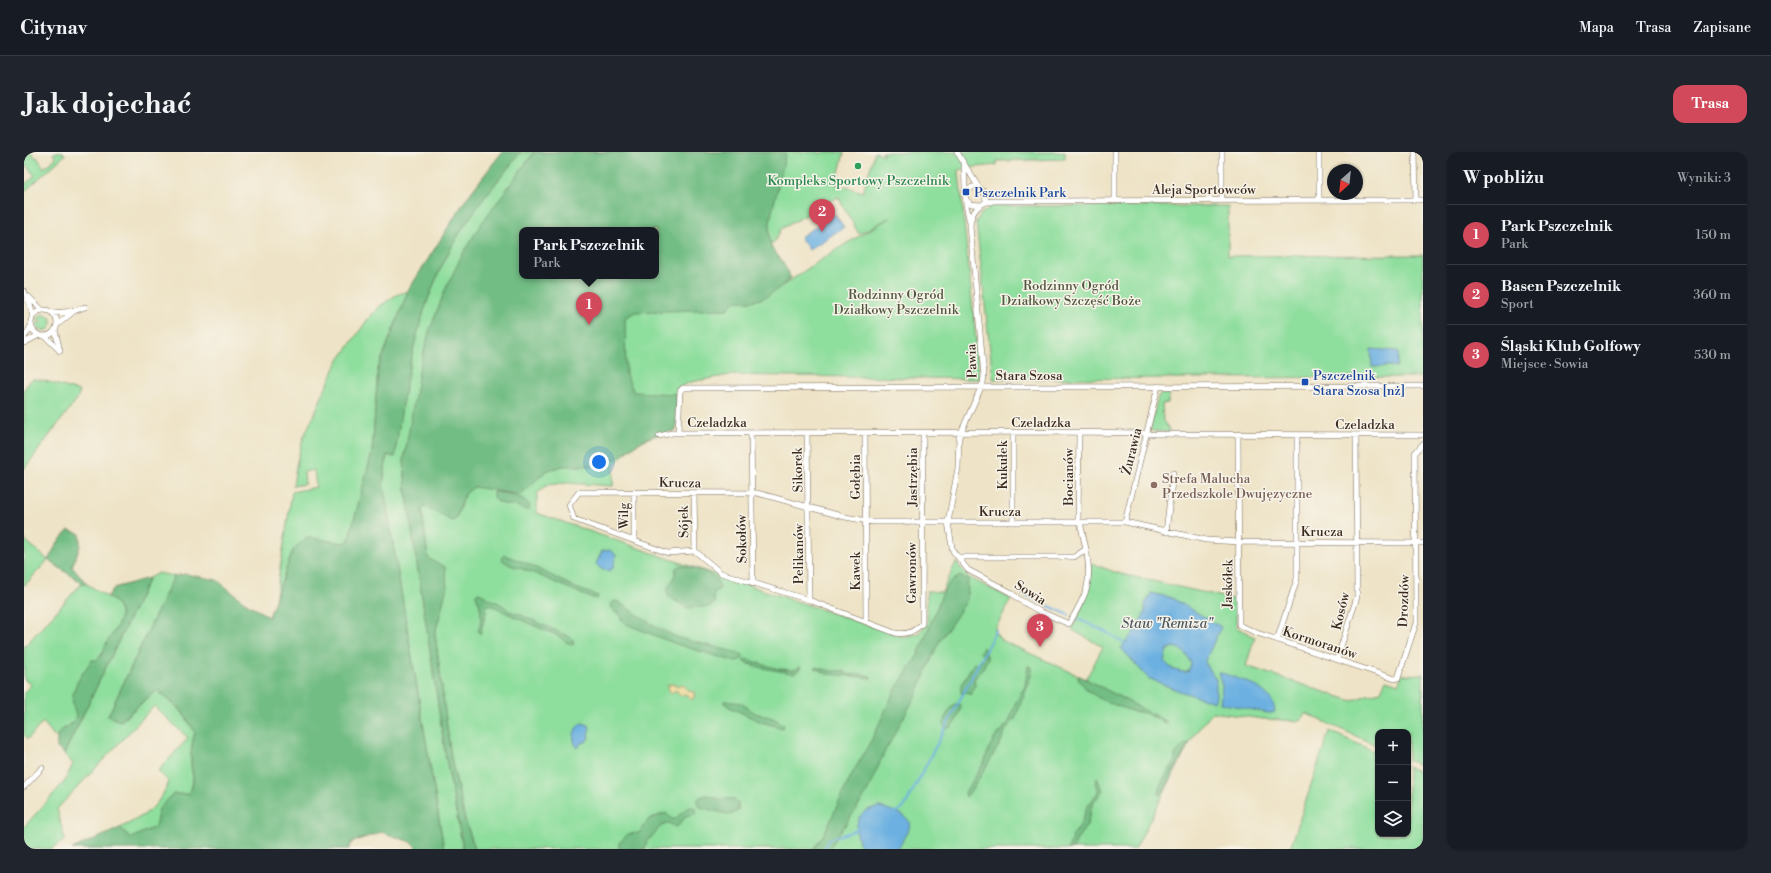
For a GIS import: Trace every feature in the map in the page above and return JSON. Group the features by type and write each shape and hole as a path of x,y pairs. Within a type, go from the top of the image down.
{"street":[{"path":"957,152 964,166 979,188 984,191 986,196 986,202 980,205 971,204 966,200"},
{"path":"1115,152 1115,201"},
{"path":"1222,152 1222,200"},
{"path":"1319,152 1319,200"},
{"path":"1415,152 1416,200"},
{"path":"964,166 966,200 970,226"},
{"path":"966,192 972,188 979,188"},
{"name":"Aleja Sportowców","path":"986,202 1423,200"},
{"name":"Pawia","path":"948,522 958,468 961,433 982,386 984,376 970,226 973,213 980,205"},
{"path":"25,292 42,310 52,313 74,311 85,307"},
{"path":"24,338 31,326 33,316 25,292"},
{"path":"33,316 42,310"},
{"path":"24,343 51,334 56,327 74,311"},
{"path":"31,326 34,332 42,336 60,351 56,327 57,320 52,313"},
{"name":"Żurawia","path":"1125,522 1158,386"},
{"name":"Stara Szosa","path":"678,433 680,391 683,388 1423,386"},
{"name":"Czeladzka","path":"659,436 678,433 1079,432 1238,435 1423,435"},
{"name":"Bocianów","path":"1079,432 1079,522"},
{"name":"Sikorek","path":"807,433 809,507"},
{"name":"Gołębia","path":"865,433 866,521"},
{"name":"Jastrzębia","path":"923,433 923,521"},
{"name":"Kukułek","path":"1013,433 1014,522"},
{"name":"Sokołów","path":"751,434 753,584"},
{"name":"Jaskółek","path":"1238,435 1238,625"},
{"path":"1277,640 1297,579 1296,435"},
{"name":"Kosów","path":"1337,660 1356,602 1356,435"},
{"name":"Drozdów","path":"1395,679 1398,678 1416,623 1415,453 1423,444"},
{"path":"1166,532 1173,473"},
{"name":"Krucza","path":"634,541 574,519 569,505 579,492 752,493 766,494 809,507 866,521 1125,522 1206,540 1239,542 1423,542"},
{"name":"Wilg","path":"634,492 634,541"},
{"name":"Sójek","path":"694,493 695,551"},
{"name":"Pelikanów","path":"809,507 809,600"},
{"name":"Kawek","path":"866,521 866,622"},
{"name":"Gawronów","path":"866,622 904,634 914,632 922,624 923,521"},
{"name":"Sowia","path":"948,522 953,551 968,570 1010,592 1020,600 1039,611 1069,624 1083,600 1088,585 1089,562 1079,522"},
{"path":"634,541 668,553 695,551 721,573 809,600 866,622"},
{"path":"959,557 1074,556 1086,550"},
{"name":"Kormoranów","path":"1238,625 1277,640 1395,679"},
{"path":"24,787 42,768"}],"green space":[{"path":"31,152 36,158 37,157 44,168 56,158 53,154 56,152 63,152 65,155 24,192 24,185 35,176 27,166 24,166 24,156"},
{"path":"502,152 521,152 484,198 458,235 439,272 429,297 420,323 407,376 395,457 387,455 383,484 444,849 418,849 411,842 381,832 352,842 349,849 72,849 120,828 131,838 155,827 159,809 173,794 189,794 193,784 191,753 195,732 182,711 157,690 120,721 108,716 174,576 186,574 217,580 243,601 269,617 293,550 307,537 341,543 348,542 372,453 378,369 408,291 466,199"},
{"name":"Rodzinny Ogród Działkowy Pszczelnik","path":"521,152 819,152 819,154 823,152 842,152 844,153 836,184 863,192 875,152 884,155 882,152 1065,152 1065,159 997,161 997,165 967,168 957,171 959,172 980,379 730,375 691,382 677,388 676,430 649,438 635,446 621,457 614,465 613,486 567,483 547,485 537,494 537,513 696,568 904,637 919,633 927,623 927,591 942,592 956,562 968,577 1011,599 994,631 1001,640 1086,679 1103,647 1072,630 1090,586 1091,563 1117,573 1237,600 1236,627 1255,637 1246,666 1352,701 1367,695 1381,692 1386,680 1398,684 1402,675 1423,674 1423,767 1411,761 1411,729 1375,729 1375,745 1305,713 1301,721 1263,719 1212,712 1194,735 1135,849 475,849 465,820 451,758 435,634 440,613 428,558 422,510 424,506 456,519 465,494 404,459 406,490 446,758 463,849 444,849 383,484 387,455 394,457 407,376 420,323 439,272 458,235","holes":["838,197 859,234 891,217 834,251 776,290 766,235 771,244 775,241 781,229"]},
{"path":"534,152 786,152 771,216 769,233 771,247 782,261 791,278 766,297 752,301 734,301 728,309 635,312 625,318 626,375 634,392 677,394 676,430 646,438 615,459 591,466 562,466 546,471 520,495 474,487 465,494 456,519 452,521 424,506 422,510 428,558 445,567 447,587 435,634 451,758 465,820 475,849 463,849 446,758 406,490 404,459 420,367 429,332 445,290 463,253 481,224"},
{"name":"Rodzinny Ogród Działkowy Szczęść Boże","path":"992,206 1228,206 1228,256 1423,255 1423,377 993,379 976,221 982,213"},
{"path":"408,291 378,369 372,453 348,542 341,543 325,540 293,550 275,601 292,492 316,487 314,470 304,472 305,484 293,486 297,461 303,439 337,363 368,319 380,306 396,295"},
{"path":"43,314 50,317 52,322 50,328 45,331 38,328 36,322 42,324 43,321 37,319"},
{"path":"32,379 80,391 77,399 24,469 24,389"},
{"path":"1169,392 1168,403 1162,404 1163,421 1170,430 1169,432 1152,431 1150,429 1158,397 1160,394"},
{"path":"493,492 520,497 528,503 530,507 527,510 514,505 506,505 498,502 493,497"},
{"path":"69,530 80,534 80,546 72,567 87,584 82,583 48,560 58,542"},
{"path":"24,539 48,560 24,586"},
{"path":"504,555 526,563 576,588 598,596 597,599 588,597 534,573 510,565 501,559"},
{"path":"681,565 705,572 711,575 719,583 720,589 715,591 713,597 715,602 712,606 687,608 668,596 667,589 674,578 676,568"},
{"path":"158,573 174,576 108,716 121,721 157,690 182,712 195,732 191,753 193,780 189,794 173,795 159,809 155,827 131,838 120,828 144,815 160,799 169,782 158,771 188,738 154,706 57,809 65,840 51,849 30,849 24,843 24,827 65,781 73,764 64,754 149,578"},
{"path":"960,576 968,579 967,600 938,644 915,697 885,751 866,794 829,849 813,849 824,834 851,776 872,739 894,692 918,655 943,592 950,582"},
{"path":"149,578 64,754 57,748 57,740 60,732 70,725 77,716 74,708 73,693 79,679 92,660 97,660 103,653 106,644 120,620 119,608 108,596 114,588"},
{"path":"82,583 87,584 117,603 121,616 120,621 97,660 74,711 77,716 75,720 61,731 56,738 43,722 28,739 24,735 24,692 31,685 24,679 24,647"},
{"path":"479,593 504,606 509,611 570,637 574,642 573,645 554,634 488,605 485,608 486,613 480,634 478,631 481,610 476,597 476,594"},
{"path":"617,601 658,628 679,638 742,654 743,658 736,662 676,644 626,624 621,620 620,614 613,611 611,605 613,602"},
{"path":"983,647 988,658 982,670 974,679 975,686 971,694 961,693 961,685 970,670 975,663 980,663 985,657 980,652"},
{"path":"745,659 779,669 794,670 799,667 801,668 795,673 784,672 746,663 743,661"},
{"path":"1028,666 1031,667 1031,676 1015,719 1005,731 1001,742 972,790 966,797 965,793 985,761 988,750 994,739 1009,722 1015,704 1025,686"},
{"path":"815,668 831,671 843,671 850,675 861,674 870,676 871,678 827,674"},
{"path":"1079,676 1167,722 1165,723 1145,713 1131,711 1102,700 1088,691 1078,679"},
{"path":"723,702 741,703 755,713 773,718 784,725 783,728 761,722 729,707"},
{"path":"955,704 961,705 960,712 955,722 946,729 943,723 951,708"},
{"path":"1329,731 1375,752 1375,837 1411,837 1411,768 1423,773 1423,849 1290,849"},
{"path":"1189,743 1161,795 1159,794 1159,787 1175,761 1175,754 1185,744"},
{"path":"1097,778 1103,790 1092,805 1087,825 1077,839 1073,849 1068,849 1073,835 1081,824 1087,807 1098,792 1098,787 1095,783"},
{"path":"707,795 720,799 733,799 737,803 738,811 730,815 700,807 698,799"},
{"path":"692,807 697,809 695,814 686,816 678,826 675,827 669,823 658,829 653,836 647,840 645,849 619,849 619,843 628,834 639,833 649,819 666,813 672,819 675,819 687,808"}],"sand":[{"path":"674,684 677,686 683,684 687,690 695,693 693,699 690,699 688,695 684,694 681,696 676,690 670,694 667,687 668,685"}],"water":[{"path":"835,214 844,227 809,250 800,237"},
{"path":"1371,349 1397,351 1399,353 1397,367 1372,367"},
{"path":"610,550 616,555 613,568 608,571 601,569 596,564 602,551"},
{"name":"Staw \"Remiza\"","path":"1151,593 1172,598 1221,627 1205,661 1207,667 1216,679 1216,697 1214,702 1179,691 1148,678 1121,648 1135,631 1145,612 1145,604","holes":["1173,647 1179,649 1186,655 1191,664 1188,672 1174,670 1164,661 1167,650"]},
{"path":"1218,672 1235,677 1262,690 1273,703 1275,712 1268,713 1220,703 1222,686"},
{"path":"582,723 589,725 589,737 586,742 581,743 578,748 574,743 574,735 579,725"},
{"path":"880,807 899,813 908,820 908,831 897,849 866,849 860,845 857,831 858,819 866,811 872,808"}],"waterway":[{"path":"1022,594 1069,615"},
{"path":"1078,619 1108,633 1124,643"},
{"path":"894,812 899,811 905,806 996,630"},
{"path":"824,849 829,839 857,830"}],"place":[{"name":"Kompleks Sportowy Pszczelnik","path":"858,166"},
{"name":"Pszczelnik Park","path":"966,192"},
{"name":"Basen Pszczelnik","path":"822,232"},
{"name":"Park Pszczelnik","path":"589,325"},
{"name":"Pszczelnik Stara Szosa [nż]","path":"1305,382"},
{"name":"Strefa Malucha Przedszkole Dwujęzyczne","path":"1154,485"},
{"name":"Śląski Klub Golfowy","path":"1040,647"}]}
